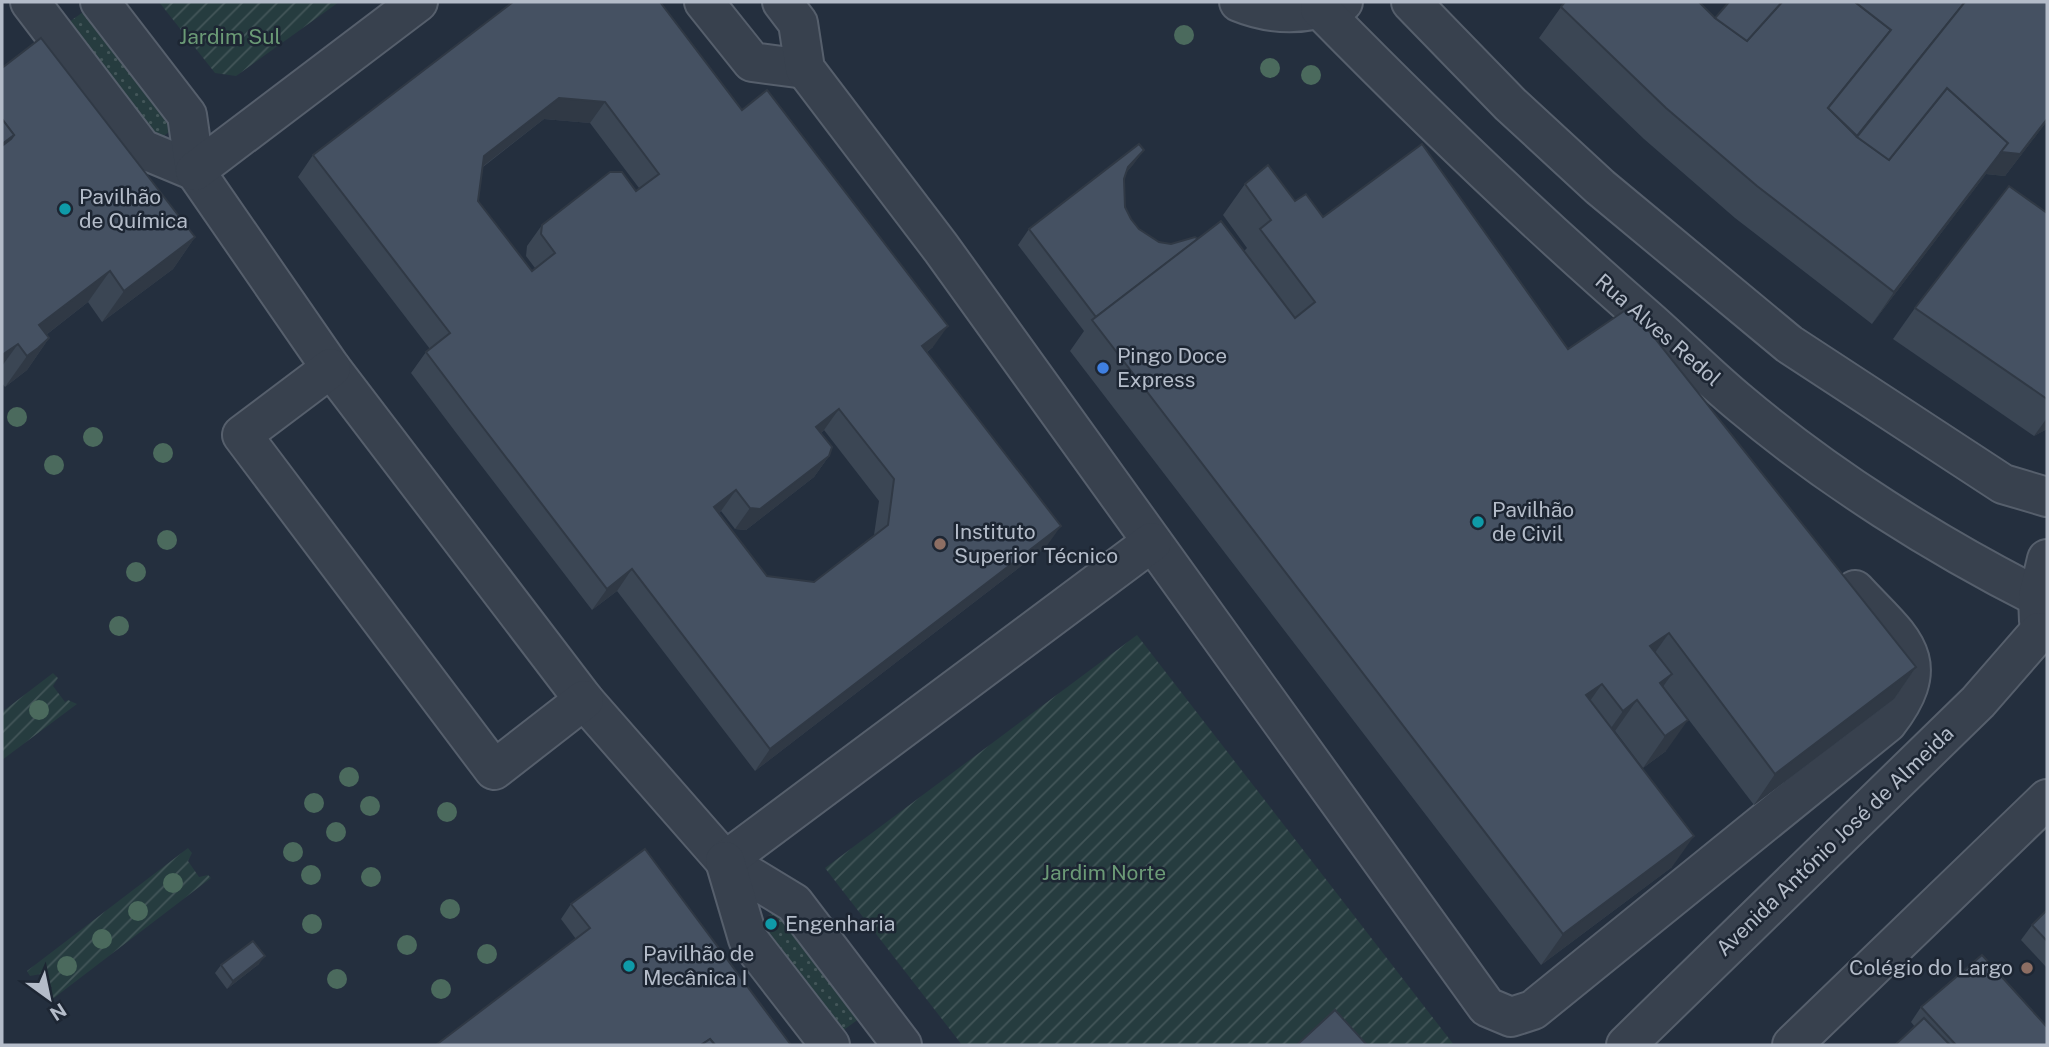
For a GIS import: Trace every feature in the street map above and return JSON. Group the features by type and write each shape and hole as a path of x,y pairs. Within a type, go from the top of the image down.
{"street":[{"path":"30,2 142,149 195,171"},
{"path":"100,2 187,115 195,171 331,368 584,700 725,861 794,903 902,1045"},
{"path":"195,171 418,2"},
{"path":"704,2 751,62 805,69"},
{"path":"782,2 798,23 805,69 941,248 1488,1007 1511,1017 1542,1002 1887,723 1906,699 1913,671 1902,642 1855,590"},
{"path":"1239,2 1272,12 1331,5"},
{"path":"1411,2 1510,104 1600,187 1789,344 2003,484 2047,497"},
{"name":"Rua Alves Redol","path":"1331,5 1472,162 1742,405 1843,479 1955,555 2041,627"},
{"path":"331,368 242,435 494,770 584,700"},
{"path":"725,861 1152,542"},
{"path":"2041,627 2047,559"},
{"name":"Avenida António José de Almeida","path":"1626,1045 1978,702 2041,627"},
{"path":"1792,1045 2047,799"},
{"path":"725,861 748,939 830,1045"}],"green space":[{"name":"Jardim Sul","path":"159,2 339,2 236,76 215,73"},
{"path":"90,7 180,124 154,143 65,25"},
{"name":"Jardim Norte","path":"1137,635 1454,1045 962,1045 825,868"},
{"path":"53,673 58,678 53,686 65,702 68,700 77,704 2,760 2,712"},
{"path":"188,848 192,853 188,861 199,877 208,875 211,878 50,1001 48,991 52,988 41,974 30,976 27,971"},
{"path":"780,907 863,1016 838,1034 755,926"}],"building":[{"path":"513,2 660,2 742,110 767,90 948,326 922,346 1061,526 770,749 632,569 607,589 426,352 450,333 313,155","holes":["559,98 605,102 659,174 636,191 622,172 610,172 542,225 541,234 555,253 532,271 478,201 484,156","839,409 894,479 888,525 814,582 767,576 714,507 736,490 750,508 760,509 829,456 832,447 816,427"]},
{"path":"1565,2 1699,2 1714,17 1747,41 1782,2 1855,2 1891,30 1828,108 1856,136 1889,160 1947,88 2008,143 1894,292 1757,186 1666,108 1561,7"},
{"path":"1729,2 1782,2 1747,41 1715,18"},
{"path":"1855,2 1965,2 1857,136 1828,108 1891,30"},
{"path":"1965,2 2047,2 2047,119 2020,154 2001,152 2008,143 1947,88 1889,160 1857,137"},
{"name":"Pavilhão de Química","path":"41,38 195,237 124,291 110,271 39,325 49,338 38,348 27,356 18,344 2,355 2,146 14,135 2,119 2,68"},
{"path":"2,119 14,135 2,144"},
{"name":"Pingo Doce Express","path":"1139,144 1144,150 1128,167 1124,179 1125,207 1131,219 1139,229 1159,242 1171,244 1195,237 1198,239 1096,317 1029,229"},
{"name":"Pavilhão de Civil","path":"1422,144 1568,349 1630,307 1916,667 1775,774 1669,633 1650,646 1672,674 1660,683 1688,720 1665,736 1637,700 1623,711 1602,684 1586,695 1694,836 1563,934 1092,320 1221,221 1295,318 1315,302 1260,229 1271,220 1245,184 1268,165 1295,201 1306,194 1323,217"},
{"path":"2009,186 2047,213 2047,399 1915,308"},
{"name":"Pavilhão de Mecânica I","path":"645,849 791,1045 715,1045 710,1039 701,1045 436,1045 590,928 571,904"},
{"path":"2047,910 2047,941 2032,925"},
{"path":"253,941 265,956 233,981 221,965"},
{"path":"1982,955 2047,1027 2047,1045 1956,1045 1921,1007"},
{"path":"1335,1010 1367,1045 1297,1045"},
{"path":"1924,1018 1950,1045 1895,1045"},
{"path":"710,1039 715,1045 701,1045"}],"place":[{"name":"Pavilhão de Química","path":"65,209"},
{"name":"Pingo Doce Express","path":"1103,368"},
{"name":"Pavilhão de Civil","path":"1478,522"},
{"name":"Instituto Superior Técnico","path":"940,544"},
{"name":"Engenharia","path":"771,924"},
{"name":"Pavilhão de Mecânica I","path":"629,966"},
{"name":"Colégio do Largo","path":"2027,968"}]}
